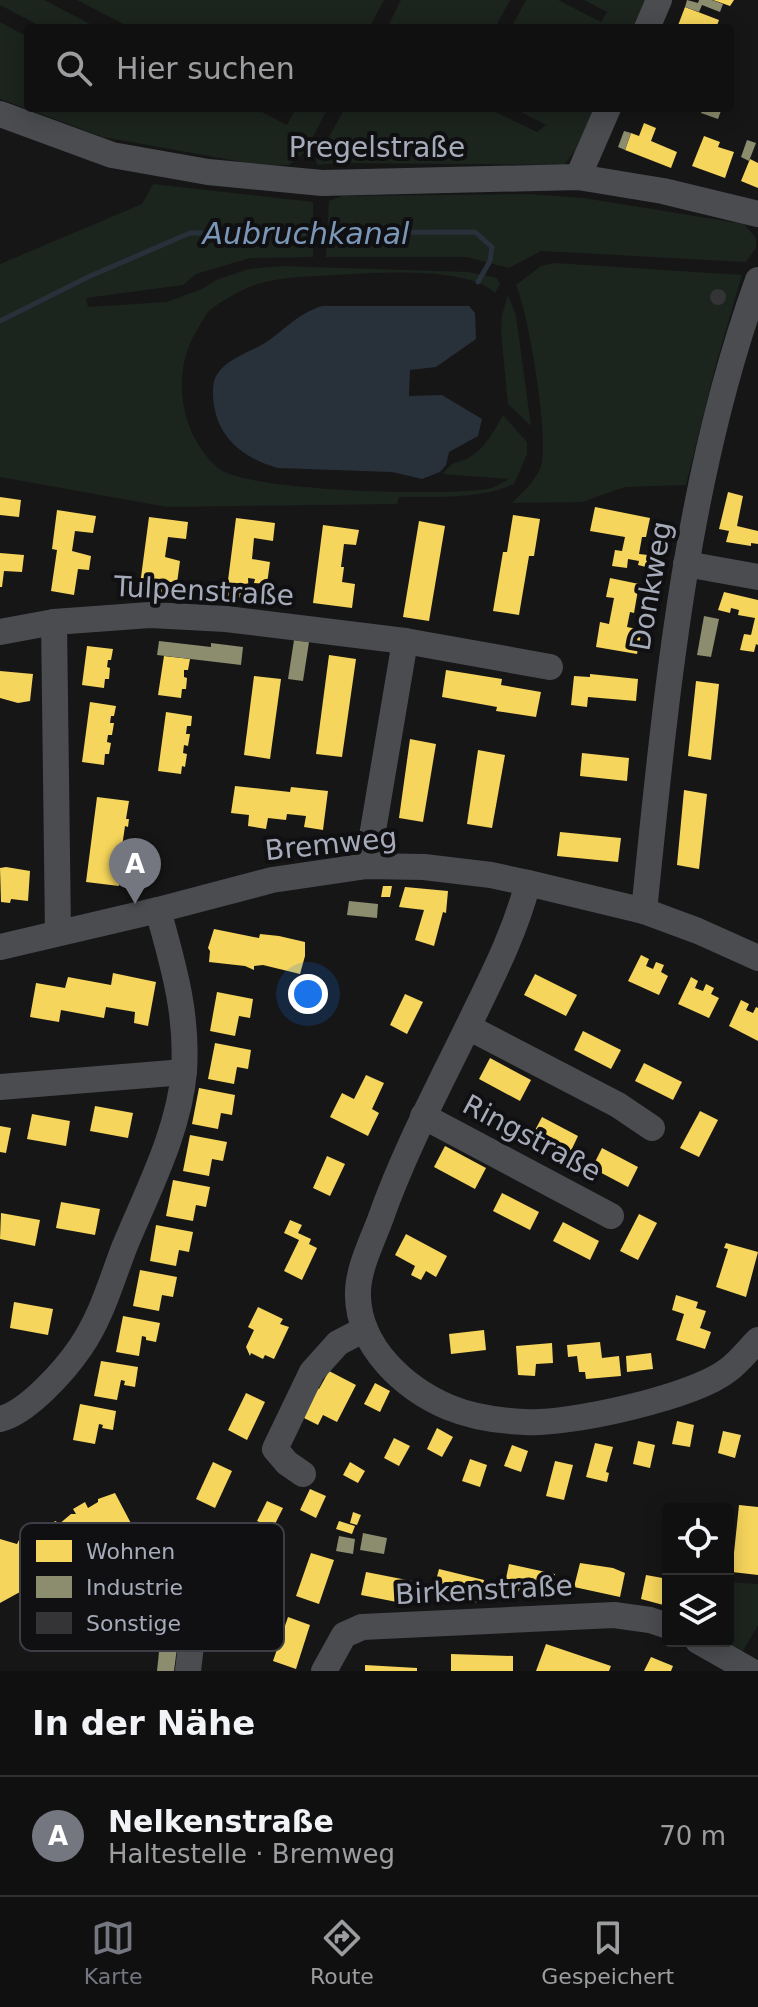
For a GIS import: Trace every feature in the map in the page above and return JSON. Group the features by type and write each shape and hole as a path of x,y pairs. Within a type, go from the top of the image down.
{"street":[{"path":"649,24 659,0"},
{"path":"578,177 606,112"},
{"name":"Pregelstraße","path":"0,114 112,155 208,172 322,183 578,177 663,191 758,214"},
{"name":"Donkweg","path":"644,911 663,719 686,564 711,443 742,324 758,280"},
{"path":"686,564 758,577"},
{"name":"Tulpenstraße","path":"0,632 54,622 150,615 180,616 405,641 550,667"},
{"path":"54,622 58,932"},
{"path":"367,866 405,641"},
{"name":"Bremweg","path":"0,947 272,880 367,866 424,867 528,883 644,911 758,958"},
{"name":"Ringstraße","path":"528,883 518,923 423,1116 384,1208 361,1273 358,1296 365,1329 375,1352 415,1388 448,1407 493,1420 533,1423 654,1402 694,1388 727,1371 758,1340"},
{"path":"0,1419 9,1417 46,1387 80,1348 103,1307 178,1108 184,1072 185,1020 158,910"},
{"path":"468,1027 618,1105 652,1128"},
{"path":"0,1087 184,1072"},
{"name":"Ringstraße","path":"423,1116 611,1216"},
{"path":"303,1474 287,1463 275,1449 312,1372 338,1343 365,1329"},
{"name":"Birkenstraße","path":"324,1671 344,1635 362,1627 614,1615 662,1624"},
{"path":"709,1647 751,1671"},
{"path":"188,1671 190,1651"}],"shaded area":[{"path":"0,0 44,0 90,24 36,24 0,5"},
{"path":"77,0 384,0 371,24 123,24"},
{"path":"401,0 510,0 497,24 389,24"},
{"path":"526,0 558,0 601,22 607,12 584,0 646,0 637,24 513,24"},
{"path":"0,22 24,35 24,108 0,99"},
{"path":"35,112 262,112 287,125 294,112 326,112 305,152 289,165 264,166 103,137"},
{"path":"343,112 495,112 537,132 546,125 521,112 592,112 576,150 564,165 317,165 316,160"},
{"path":"153,184 313,202 313,257 250,258 196,274 183,285 86,298 88,307 167,302 249,269 281,266 468,272 497,278 500,284 495,293 467,279 428,273 311,276 267,282 221,302 206,314 197,330 184,365 182,384 183,403 195,438 218,468 236,476 305,487 391,492 487,489 509,479 443,474 453,464 481,448 503,415 527,442 527,454 514,484 472,495 399,497 397,504 167,507 0,477 0,264 142,204"},
{"path":"528,194 584,198 744,224 756,238 756,248 746,262 541,251 509,268 466,257 326,257 329,201 342,196"},
{"path":"555,263 742,275 686,485 625,487 582,502 512,503 537,474 543,448 536,374 516,285 541,266"},
{"path":"508,295 516,316 531,426 508,404 501,333"},
{"path":"322,306 469,306 475,313 476,339 436,367 410,370 409,396 442,395 482,419 478,436 449,452 446,465 440,472 422,479 392,472 278,468 242,451 225,434 219,423 213,396 218,373 228,363"},
{"path":"734,1582 758,1584 758,1625 740,1656 723,1647 734,1647"}],"building: Wohnen":[{"path":"713,0 734,0 730,6"},
{"path":"685,7 719,20 718,24 679,24"},
{"path":"644,123 656,128 651,141 677,152 671,168 625,150 631,133 639,136"},
{"path":"704,136 720,142 718,147 734,152 725,178 692,166"},
{"path":"750,159 758,163 758,188 741,181"},
{"path":"728,492 743,496 737,526 758,531 758,544 751,543 751,546 726,542 729,531 719,529"},
{"path":"0,497 21,500 19,517 0,515"},
{"path":"595,507 650,518 639,554 648,555 646,567 638,565 639,561 628,559 627,568 612,566 615,550 622,551 625,537 590,531"},
{"path":"57,510 96,516 93,533 75,531 72,551 91,556 89,570 78,569 74,595 51,591 57,550 52,549"},
{"path":"513,515 540,519 534,556 529,556 519,615 493,611"},
{"path":"149,517 188,522 186,539 168,537 165,557 180,561 177,583 164,581 162,596 139,592"},
{"path":"236,518 275,523 273,541 254,538 252,559 270,562 267,584 254,583 255,579 248,578 249,599 226,596"},
{"path":"419,521 445,526 429,621 403,617"},
{"path":"323,525 359,530 356,545 344,544 341,567 344,567 342,582 355,584 352,608 313,603"},
{"path":"0,553 24,555 22,572 4,571 2,587 0,587"},
{"path":"610,578 639,584 634,613 630,612 627,627 642,630 637,654 596,647 600,622 609,624 614,598 606,597"},
{"path":"724,592 758,600 758,645 754,652 740,650 744,634 751,635 755,618 738,615 739,610 731,608 730,613 718,610"},
{"path":"87,646 113,649 107,667 110,668 109,679 105,679 104,688 82,685"},
{"path":"329,655 356,659 342,757 316,754"},
{"path":"164,656 190,659 188,670 184,670 186,689 182,689 181,698 158,695"},
{"path":"446,670 502,679 501,685 541,692 536,717 496,711 497,707 442,697"},
{"path":"0,671 33,674 30,701 18,703 0,698"},
{"path":"590,674 638,679 636,701 588,697 587,707 571,705 574,676 590,677"},
{"path":"254,676 281,679 270,759 244,755"},
{"path":"696,681 719,684 711,760 688,756"},
{"path":"90,702 116,706 114,716 111,716 110,723 114,723 112,735 108,735 107,742 111,743 104,765 82,762"},
{"path":"166,712 192,716 191,726 187,726 186,734 190,734 188,746 184,745 183,753 187,754 181,774 158,771"},
{"path":"410,739 436,744 423,822 399,818"},
{"path":"478,750 505,755 492,828 467,824"},
{"path":"582,753 629,758 627,781 580,776"},
{"path":"235,786 290,792 291,787 328,791 323,830 304,827 306,816 287,814 286,820 268,818 266,829 248,826 249,815 231,813"},
{"path":"684,790 707,794 699,869 677,865"},
{"path":"97,797 129,801 119,886 86,882"},
{"path":"560,832 621,838 618,862 557,856"},
{"path":"0,868 30,871 28,901 11,899 10,903 1,902"},
{"path":"383,886 392,886 390,897 381,897"},
{"path":"405,887 448,891 446,913 443,912 434,946 415,940 424,910 399,907"},
{"path":"214,929 259,938 260,934 305,942 300,974 263,965 254,966 254,970 209,962 208,948"},
{"path":"641,955 649,959 646,966 653,969 656,962 664,965 661,972 668,976 659,995 628,981"},
{"path":"113,973 156,982 148,1026 134,1023 135,1012 106,1007 104,1018 61,1010 59,1022 30,1017 36,983 65,988 68,977 111,985"},
{"path":"535,974 577,995 566,1016 524,995"},
{"path":"691,977 698,981 695,988 703,991 706,984 714,988 711,994 719,998 709,1018 678,1004"},
{"path":"217,992 253,999 250,1018 239,1016 235,1036 210,1031"},
{"path":"405,994 423,1002 407,1034 390,1025"},
{"path":"741,1000 749,1004 746,1010 753,1013 758,1008 758,1041 729,1026"},
{"path":"583,1031 621,1050 611,1069 574,1050"},
{"path":"215,1043 251,1050 248,1069 237,1067 234,1084 208,1079"},
{"path":"490,1058 531,1080 520,1101 479,1079"},
{"path":"644,1063 682,1082 673,1100 635,1081"},
{"path":"366,1075 384,1083 372,1109 379,1113 368,1136 330,1117 342,1093 354,1099"},
{"path":"199,1088 235,1095 232,1115 221,1113 218,1129 192,1124"},
{"path":"95,1106 133,1113 128,1138 90,1131"},
{"path":"700,1111 718,1120 699,1157 680,1148"},
{"path":"32,1114 70,1121 66,1146 27,1139"},
{"path":"542,1117 578,1136 569,1155 532,1136"},
{"path":"0,1126 11,1128 6,1153 0,1152"},
{"path":"190,1135 227,1142 223,1161 212,1159 209,1176 183,1171"},
{"path":"445,1146 486,1168 475,1189 434,1167"},
{"path":"602,1148 638,1167 628,1187 592,1168"},
{"path":"327,1156 345,1164 330,1196 313,1188"},
{"path":"173,1180 210,1187 206,1207 196,1205 193,1221 166,1216"},
{"path":"502,1193 539,1212 530,1230 493,1211"},
{"path":"61,1202 100,1209 95,1235 56,1228"},
{"path":"1,1213 40,1220 35,1246 0,1239"},
{"path":"639,1214 657,1223 638,1260 620,1251"},
{"path":"290,1220 302,1225 298,1233 311,1239 309,1244 317,1248 302,1280 284,1271 299,1240 284,1233"},
{"path":"563,1222 599,1241 590,1260 553,1241"},
{"path":"156,1225 193,1232 189,1252 179,1250 176,1266 150,1261"},
{"path":"406,1234 447,1256 436,1277 426,1271 421,1280 411,1275 415,1266 395,1255"},
{"path":"726,1243 758,1252 746,1297 716,1287 728,1249 724,1248"},
{"path":"140,1270 177,1277 173,1297 162,1295 159,1311 133,1306"},
{"path":"676,1295 698,1302 696,1308 706,1311 700,1328 711,1332 705,1349 676,1340 684,1314 672,1310"},
{"path":"14,1302 53,1309 48,1335 10,1328"},
{"path":"258,1307 283,1319 280,1324 289,1327 274,1359 265,1355 263,1359 251,1353 250,1356 246,1347 254,1330 248,1327"},
{"path":"123,1316 160,1323 156,1342 142,1336 139,1356 116,1352"},
{"path":"484,1330 486,1350 451,1354 449,1334"},
{"path":"600,1342 602,1358 619,1356 621,1376 586,1379 585,1372 579,1372 577,1356 568,1357 567,1345"},
{"path":"552,1343 553,1363 536,1364 535,1376 518,1375 516,1346"},
{"path":"651,1353 653,1369 627,1372 626,1356"},
{"path":"101,1361 138,1367 135,1387 124,1385 125,1381 121,1380 117,1400 94,1396"},
{"path":"329,1371 356,1385 337,1422 323,1415 318,1425 304,1418 317,1388"},
{"path":"375,1383 390,1391 380,1412 364,1404"},
{"path":"246,1393 265,1402 247,1440 228,1430"},
{"path":"80,1404 116,1411 113,1430 102,1428 103,1425 99,1424 95,1444 73,1440"},
{"path":"677,1421 694,1425 690,1447 672,1444"},
{"path":"437,1428 453,1437 442,1457 427,1449"},
{"path":"723,1431 741,1435 735,1458 718,1453"},
{"path":"394,1438 410,1446 399,1466 384,1458"},
{"path":"638,1441 655,1445 650,1468 633,1464"},
{"path":"595,1443 613,1447 606,1472 609,1473 607,1482 586,1477"},
{"path":"512,1445 528,1451 521,1472 504,1466"},
{"path":"470,1459 487,1465 480,1487 462,1481"},
{"path":"555,1461 573,1465 564,1500 546,1496"},
{"path":"213,1462 232,1471 215,1508 196,1499"},
{"path":"350,1462 365,1471 358,1483 343,1475"},
{"path":"310,1489 326,1496 316,1518 300,1510"},
{"path":"115,1493 131,1523 60,1523 71,1514 76,1514 73,1509 85,1502 88,1508 98,1499"},
{"path":"267,1501 283,1508 276,1523 257,1521"},
{"path":"739,1505 758,1507 758,1575 734,1572"},
{"path":"353,1512 361,1515 357,1525 350,1523"},
{"path":"339,1521 355,1526 352,1534 336,1529"},
{"path":"0,1539 17,1544 19,1540 20,1592 0,1603"},
{"path":"311,1553 334,1560 319,1604 296,1596"},
{"path":"580,1563 625,1573 620,1597 574,1587"},
{"path":"509,1564 555,1574 549,1598 504,1588"},
{"path":"439,1569 484,1580 479,1603 433,1592"},
{"path":"366,1572 412,1581 407,1604 361,1595"},
{"path":"646,1575 662,1578 662,1605 641,1599"},
{"path":"288,1617 310,1625 296,1669 273,1661 276,1651 284,1651 284,1629"},
{"path":"546,1644 611,1666 609,1671 536,1671"},
{"path":"451,1654 513,1656 513,1671 451,1671"},
{"path":"651,1657 673,1666 671,1671 644,1671"},
{"path":"365,1665 417,1668 417,1671 365,1671"}],"building: Industrie":[{"path":"687,0 698,3 699,0 712,0 723,4 720,12 702,5 699,12 685,7"},
{"path":"701,112 721,112 718,119"},
{"path":"624,131 631,133 625,150 618,147"},
{"path":"747,140 756,143 749,161 741,157"},
{"path":"704,616 719,619 711,657 697,655"},
{"path":"294,640 309,642 303,681 288,679"},
{"path":"159,641 243,647 241,665 157,655"},
{"path":"349,901 378,904 377,918 347,915"},
{"path":"363,1533 387,1538 384,1554 360,1550"},
{"path":"339,1536 355,1539 353,1554 336,1551"},
{"path":"159,1651 177,1651 174,1671 157,1671"}],"building: Sonstige":[{"path":"718,289 724,291 724,303 718,305 712,303 710,297 712,291"}],"waterway":[{"name":"Aubruchkanal","path":"0,321 88,277 190,233 475,232 492,247 490,261 478,282"}],"place":[{"name":"Nelkenstraße","path":"135,904"}]}
